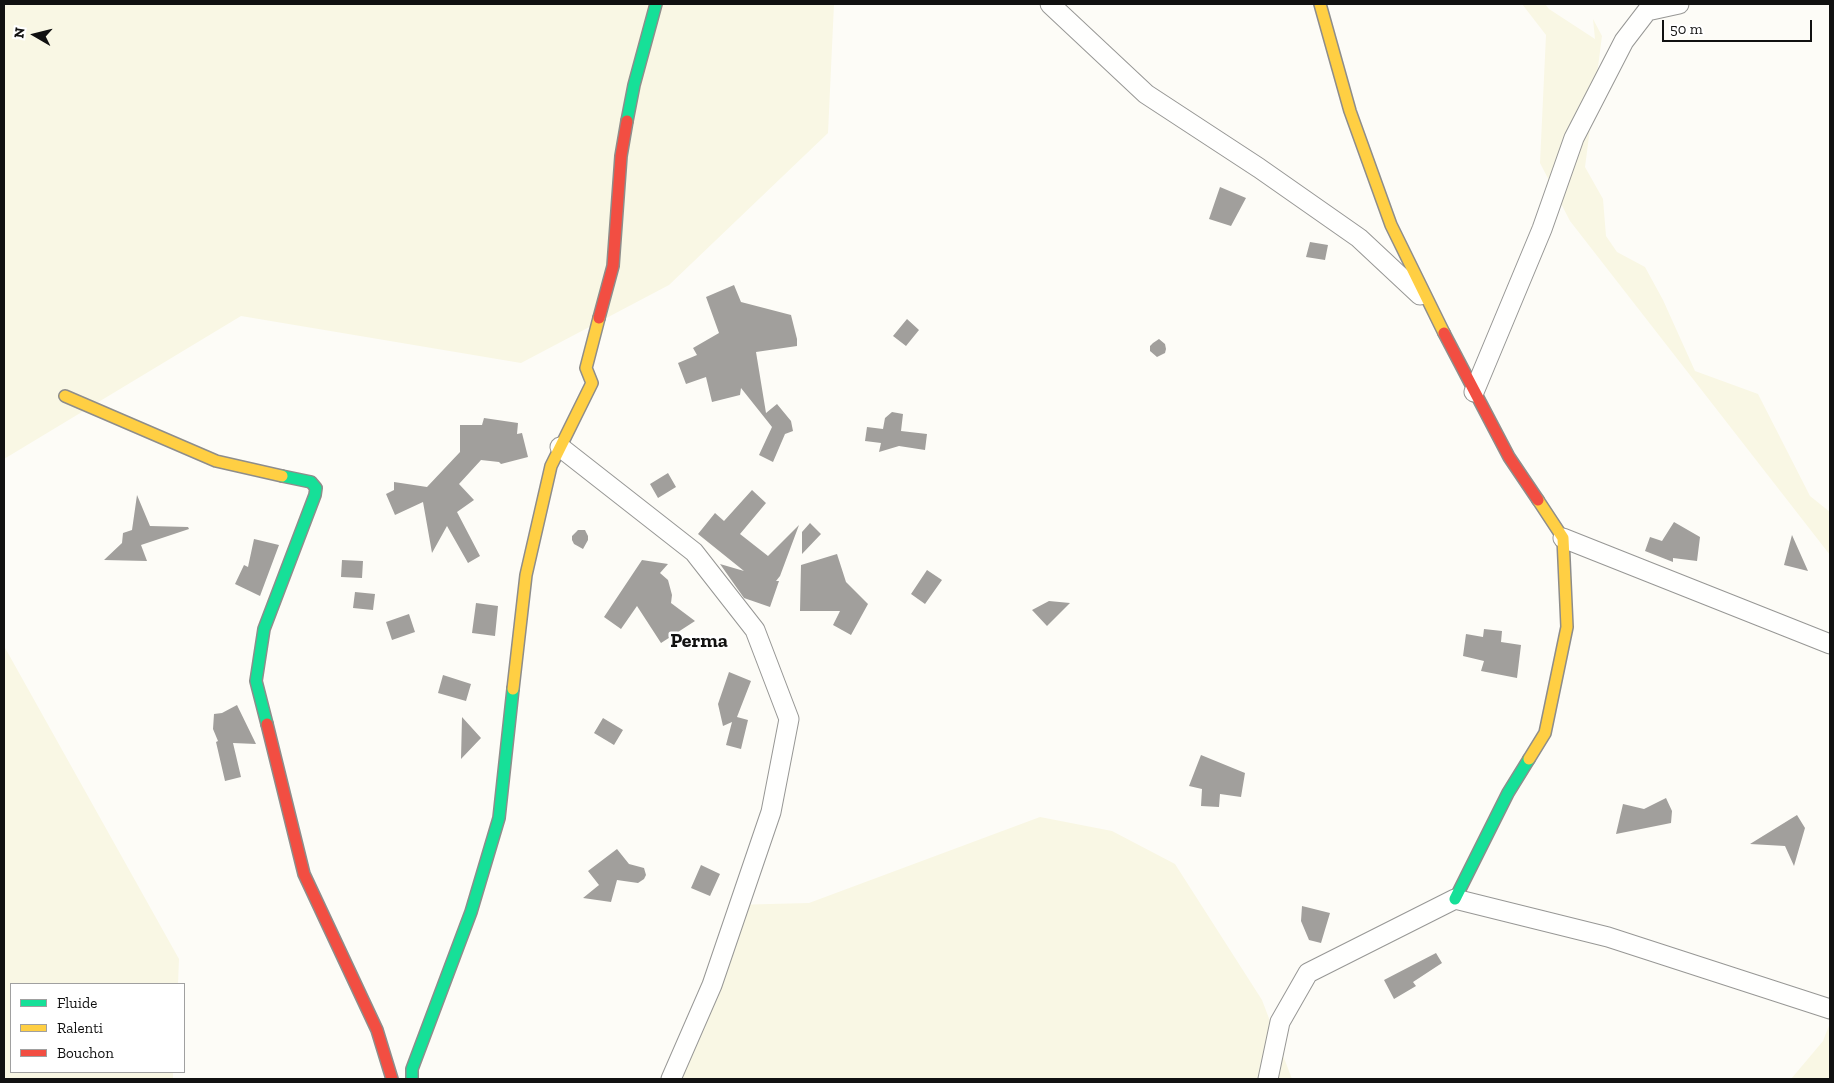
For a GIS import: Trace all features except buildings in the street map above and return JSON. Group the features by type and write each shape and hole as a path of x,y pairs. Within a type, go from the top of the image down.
{"street":[{"path":"412,1079 412,1069 471,912 499,818 526,576 551,466 592,383 586,368 613,266 621,156 634,85 656,4"},
{"path":"1050,4 1146,94 1259,168 1359,238 1431,306"},
{"path":"1268,1079 1280,1022 1308,973 1455,899 1508,793 1545,733 1567,627 1563,538 1510,457 1474,392 1388,216 1350,111 1320,4"},
{"path":"1474,392 1542,230 1574,138 1624,41 1647,11 1679,4"},
{"path":"65,396 216,462 311,482 316,488 264,629 256,681 304,874 377,1030 392,1079"},
{"path":"560,448 694,552 755,630 789,719 771,812 712,984 671,1079"},
{"path":"1563,538 1830,644"},
{"path":"1455,899 1608,937 1830,1010"}],"shaded area":[{"path":"4,4 834,4 828,133 669,285 521,363 241,316 4,459"},
{"path":"1522,4 1545,4 1549,9 1595,39 1593,19 1602,36 1585,167 1603,199 1606,236 1617,252 1645,267 1663,300 1695,371 1758,394 1810,496 1830,512 1830,555 1570,221 1540,163 1546,35"},
{"path":"4,646 179,959 178,983 10,983 10,1073 173,1073 173,1079 4,1079"},
{"path":"1040,817 1112,831 1175,864 1262,1000 1292,1079 665,1079 731,905 809,903"},
{"path":"1830,1023 1830,1079 1791,1079 1823,1041"}],"traffic: fast":[{"path":"627,121 634,85 656,4"},
{"path":"267,724 256,681 264,629 316,488 311,482 282,476"},
{"path":"412,1079 412,1069 471,912 499,818 513,689"},
{"path":"1455,899 1508,793 1529,759"}],"traffic: slow":[{"path":"1320,4 1350,111 1391,225 1444,333"},
{"path":"513,689 526,575 551,466 592,383 586,368 599,318"},
{"path":"65,396 216,461 282,476"},
{"path":"1529,759 1545,733 1567,627 1563,538 1538,500"}],"traffic: jam":[{"path":"599,318 613,266 621,156 627,121"},
{"path":"1444,333 1509,457 1538,500"},
{"path":"267,724 304,874 377,1030 392,1079"}],"district":[{"name":"Perma","path":"699,641"}]}
